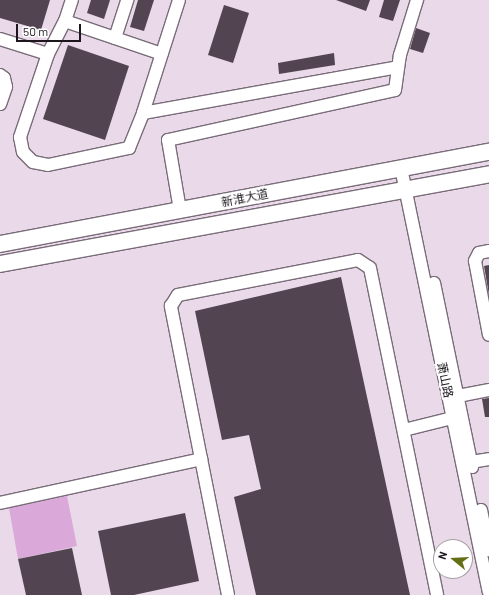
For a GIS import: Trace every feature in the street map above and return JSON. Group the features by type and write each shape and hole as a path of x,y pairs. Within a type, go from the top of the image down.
{"main road":[{"name":"新淮大道","path":"0,244 489,152"},
{"name":"新淮大道","path":"0,264 489,174"}],"street":[{"path":"72,0 66,21 48,54 20,137 23,152 33,162 48,165 129,148 143,113 178,0"},
{"path":"115,38 127,0"},
{"path":"180,210 168,140 395,90 398,67 417,0"},
{"path":"66,21 162,54"},
{"path":"0,39 48,54"},
{"path":"143,113 398,67"},
{"path":"0,75 4,78 6,87 0,104"},
{"name":"萧山路","path":"405,168 458,396 457,417 471,462 489,550"},
{"name":"萧山路","path":"410,189 457,417 489,592"},
{"path":"489,251 480,253 475,261 489,335"},
{"path":"228,595 171,306 178,295 358,260 370,268 437,595"},
{"path":"458,396 489,390"},
{"path":"404,430 457,417"},
{"path":"0,503 201,459"},
{"path":"471,462 489,459"}],"shaded area":[{"path":"67,496 77,546 18,559 9,508"}],"building":[{"path":"0,0 50,0 41,30 0,18"},
{"path":"91,0 110,0 104,19 87,13"},
{"path":"138,0 154,0 144,31 130,27"},
{"path":"336,0 370,0 366,11"},
{"path":"384,0 400,0 393,21 379,17"},
{"path":"224,5 249,13 233,63 208,55"},
{"path":"416,28 430,33 423,53 410,49"},
{"path":"68,45 129,66 105,140 43,119"},
{"path":"334,53 335,65 279,74 278,63"},
{"path":"489,265 489,295 484,266"},
{"path":"341,277 410,595 256,595 234,497 261,489 249,435 222,440 195,311"},
{"path":"489,398 489,417 485,417 482,399"},
{"path":"185,513 199,581 134,595 111,595 98,531"},
{"path":"72,548 82,595 26,595 18,559"}]}
